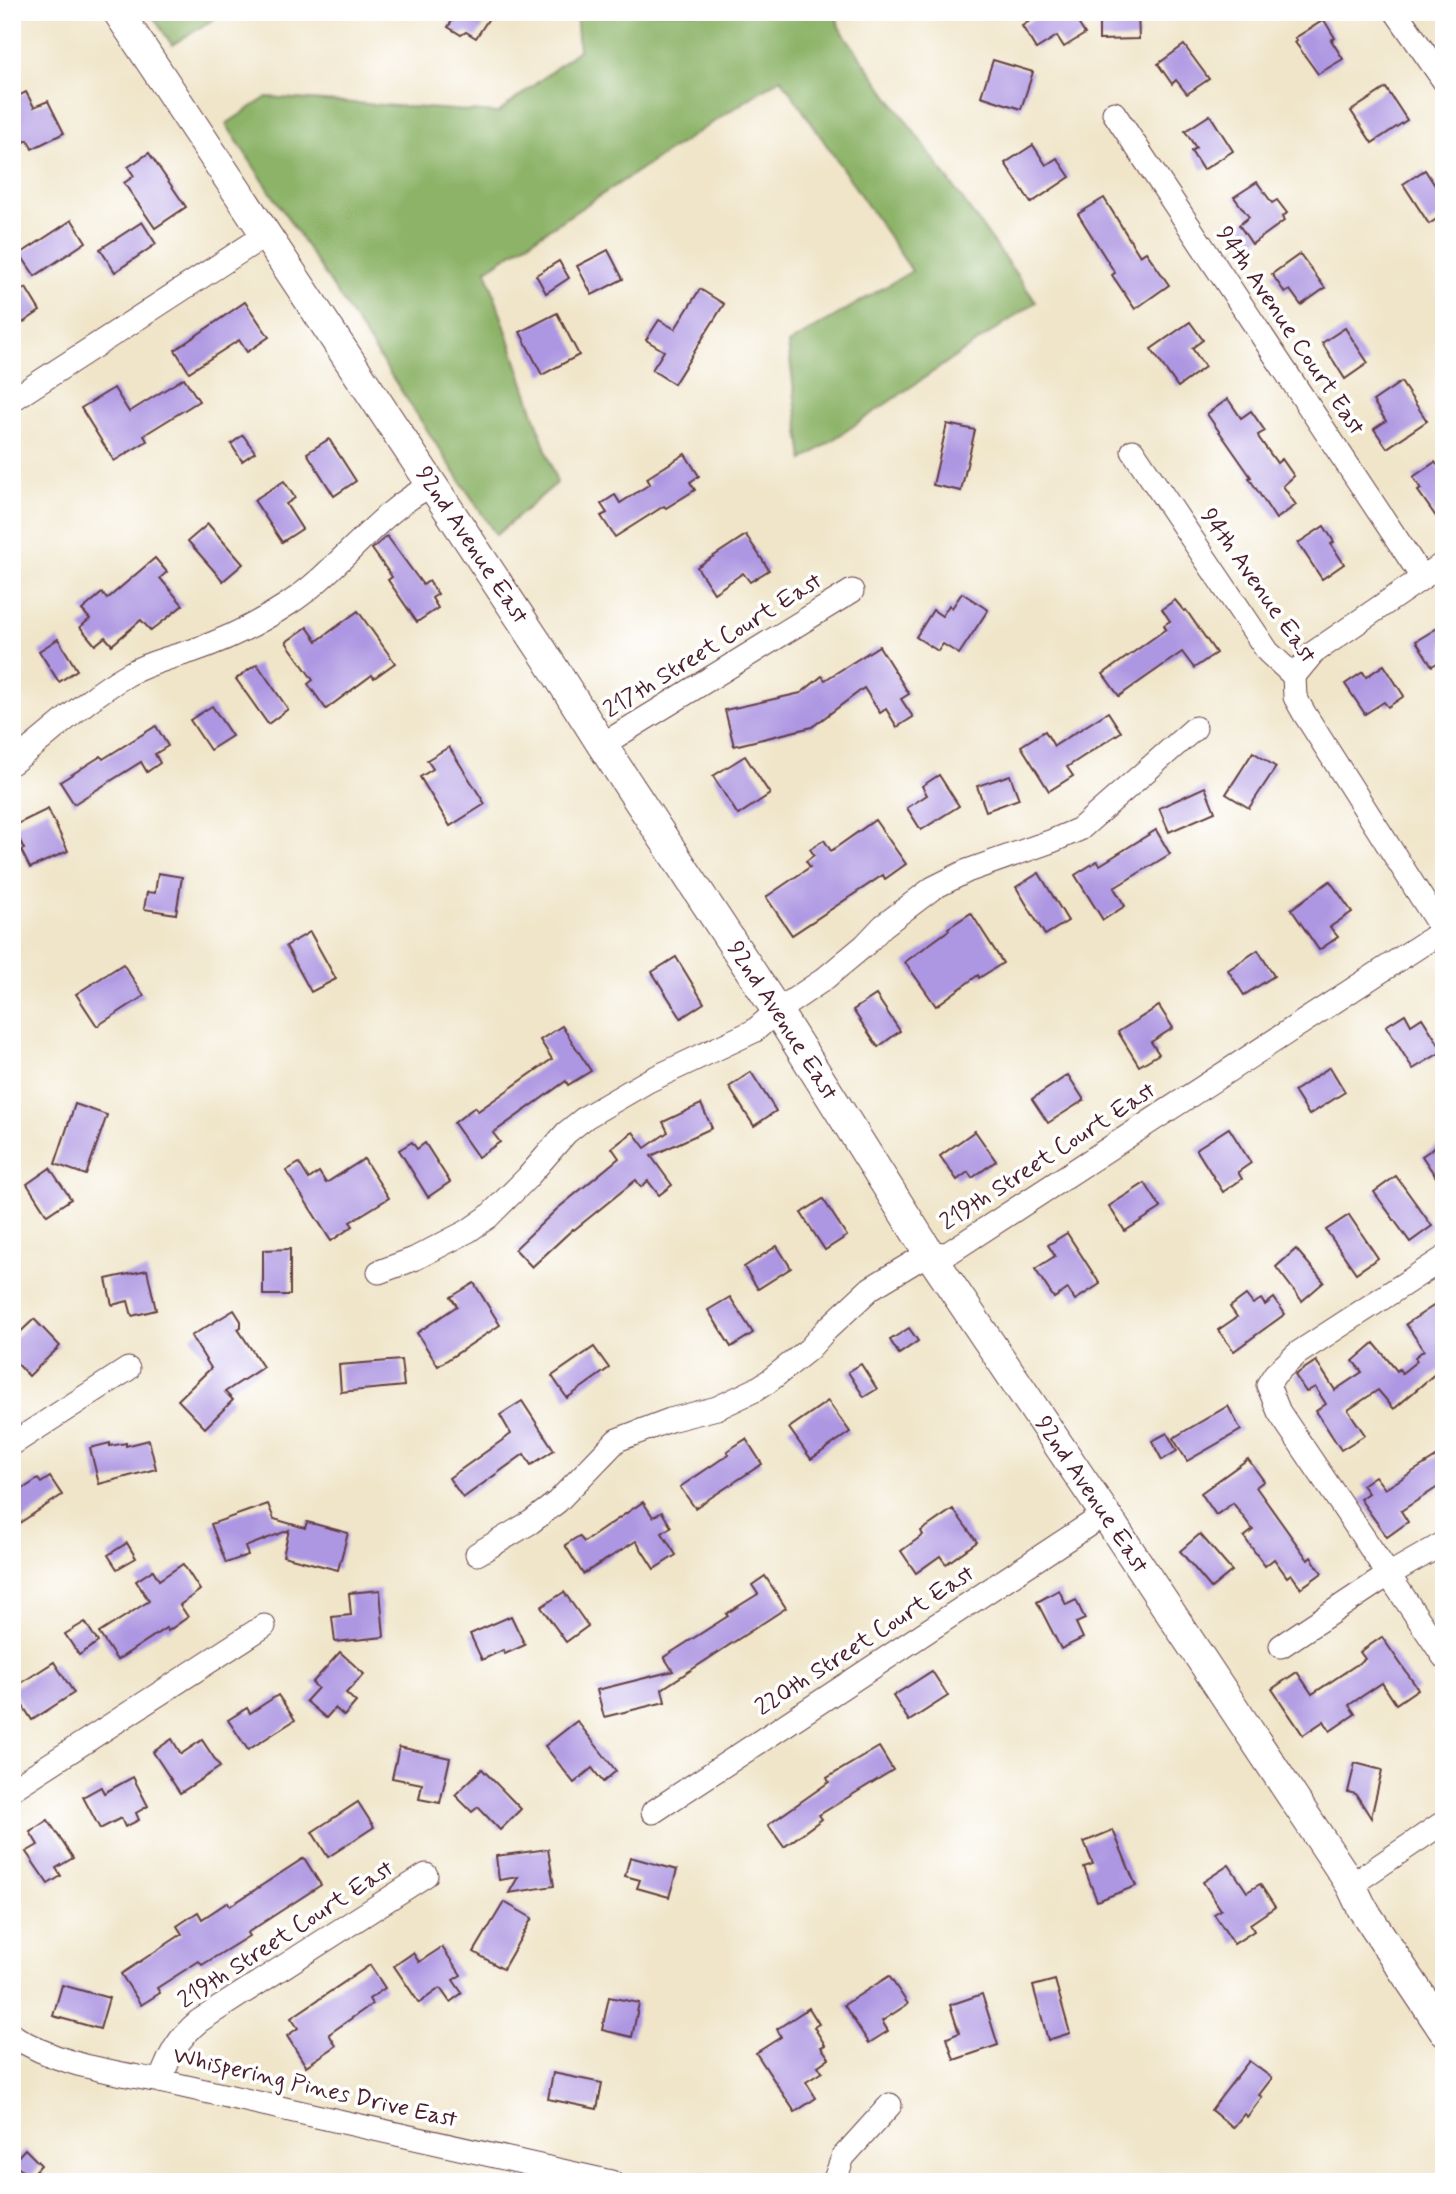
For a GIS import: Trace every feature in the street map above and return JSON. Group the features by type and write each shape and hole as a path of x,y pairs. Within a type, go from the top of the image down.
{"street":[{"name":"92nd Avenue East","path":"118,12 778,1011 929,1253 1351,1885 1362,1908 1444,2031"},
{"path":"1396,12 1444,81"},
{"name":"94th Avenue Court East","path":"1114,113 1422,577"},
{"path":"12,400 267,234"},
{"name":"94th Avenue East","path":"1133,450 1268,652 1294,676 1295,696 1304,713 1443,931"},
{"path":"12,763 127,675 154,662 194,650 229,635 289,603 328,574 411,495 432,485"},
{"path":"1294,676 1312,653 1444,563"},
{"name":"217th Street Court East","path":"601,745 852,591"},
{"path":"379,1272 414,1259 468,1231 488,1217 566,1133 586,1116 648,1081 754,1031 823,980 883,926 933,888 967,871 1080,829 1195,728"},
{"name":"219th Street Court East","path":"477,1554 531,1522 557,1502 617,1440 670,1420 717,1408 769,1381 809,1349 871,1288 929,1253 947,1254 1443,931"},
{"path":"1444,1258 1298,1353 1268,1385 1279,1412 1444,1657"},
{"path":"12,1444 128,1369"},
{"name":"220th Street Court East","path":"653,1812 1105,1514"},
{"path":"1280,1646 1388,1575 1444,1543"},
{"path":"12,1789 264,1626"},
{"path":"1351,1885 1444,1822"},
{"name":"219th Street Court East","path":"160,2081 172,2052 184,2033 199,2021 426,1875"},
{"name":"Whispering Pines Drive East","path":"12,2035 51,2057 97,2069 611,2182"},
{"path":"834,2182 843,2157 890,2105"}],"green space":[{"path":"150,12 225,12 172,45"},
{"path":"576,12 836,12 839,27 1036,302 803,460 788,344 912,271 781,78 486,270 557,483 496,535 226,124 267,97 498,113 579,50"}],"building":[{"path":"458,12 493,12 476,38 466,32 461,35 448,27"},
{"path":"1044,12 1071,12 1085,34 1064,47 1057,36 1036,49 1022,26"},
{"path":"1099,12 1138,12 1139,39 1099,40"},
{"path":"1324,20 1335,38 1331,40 1343,59 1318,74 1295,42 1295,38"},
{"path":"1184,45 1209,79 1187,94 1176,80 1172,84 1158,64"},
{"path":"993,60 1033,72 1021,109 981,96"},
{"path":"1386,88 1407,120 1372,143 1351,111"},
{"path":"26,92 34,107 48,101 64,133 32,149 28,140 18,145 12,133 12,99"},
{"path":"1210,115 1233,151 1203,170 1191,151 1196,148 1185,131"},
{"path":"1033,145 1046,165 1057,158 1070,177 1031,203 1005,163"},
{"path":"149,153 186,207 155,228 124,183 134,176 128,167"},
{"path":"1425,170 1438,190 1444,186 1444,214 1429,224 1403,184"},
{"path":"1257,182 1272,203 1277,200 1287,213 1282,217 1284,221 1252,244 1239,225 1249,217 1234,197"},
{"path":"1104,198 1140,256 1146,252 1169,285 1135,309 1112,275 1115,273 1078,214"},
{"path":"72,220 86,242 35,276 20,254"},
{"path":"142,222 156,244 115,272 100,249"},
{"path":"608,250 623,279 592,295 577,266"},
{"path":"1300,254 1325,288 1301,305 1290,290 1285,293 1272,274"},
{"path":"559,261 569,278 546,293 536,275"},
{"path":"26,288 40,311 12,330 12,297"},
{"path":"700,289 724,304 674,384 652,370 664,351 646,340 659,320 675,329"},
{"path":"245,302 269,337 247,352 239,340 189,372 175,350"},
{"path":"557,313 579,355 542,375 520,332"},
{"path":"1190,322 1203,340 1192,348 1205,367 1178,387 1151,349"},
{"path":"1345,328 1368,363 1345,379 1322,343"},
{"path":"184,378 199,401 144,435 147,441 114,461 81,408 114,388 129,412"},
{"path":"1401,382 1427,421 1387,448 1374,429 1386,421 1373,401"},
{"path":"1228,399 1241,418 1251,411 1265,431 1258,435 1259,438 1277,463 1282,459 1294,476 1283,486 1296,505 1276,519 1249,478 1251,477 1207,414"},
{"path":"947,424 975,430 961,491 933,485"},
{"path":"243,435 255,452 242,461 231,444"},
{"path":"329,439 356,481 334,496 307,453"},
{"path":"685,454 699,476 690,482 695,490 615,537 601,516 607,513 601,504 615,495 620,503 650,484 647,478"},
{"path":"1435,462 1444,474 1444,528 1418,491 1421,489 1413,477"},
{"path":"284,481 295,498 286,504 302,529 282,542 254,500"},
{"path":"208,524 243,564 223,581 188,541"},
{"path":"1324,526 1334,542 1331,544 1344,564 1322,579 1298,543"},
{"path":"746,535 769,570 750,582 743,573 714,593 697,567"},
{"path":"387,536 423,585 429,581 438,594 432,598 438,608 417,622 388,580 392,577 372,549"},
{"path":"155,558 167,572 160,578 183,605 151,631 141,620 112,645 105,637 95,645 80,627 90,619 82,610 102,593 107,599"},
{"path":"962,593 988,610 959,654 943,644 938,651 916,637 933,610 942,616 949,605 952,608"},
{"path":"1175,600 1186,610 1216,653 1194,668 1182,652 1119,696 1103,674 1166,629 1164,625 1170,621 1162,609"},
{"path":"358,611 395,663 374,678 372,675 326,709 308,684 313,680 286,642 307,627 317,641"},
{"path":"1444,624 1444,659 1432,666 1416,641"},
{"path":"58,639 77,670 59,682 39,651"},
{"path":"879,646 909,694 901,699 913,717 897,727 886,709 880,713 864,688 812,727 734,746 725,710 801,693 822,676 825,680"},
{"path":"257,664 288,709 268,724 236,679"},
{"path":"1384,665 1404,696 1388,707 1384,702 1365,714 1345,684 1363,672 1366,677"},
{"path":"212,706 232,736 210,750 190,720"},
{"path":"1108,712 1121,732 1067,767 1073,776 1049,791 1021,746 1045,731 1054,746"},
{"path":"156,726 168,746 155,754 160,763 147,772 141,762 74,804 60,782"},
{"path":"449,747 485,804 450,826 420,777 433,769 427,760"},
{"path":"1253,752 1276,767 1249,808 1226,794"},
{"path":"745,756 770,794 738,815 713,776"},
{"path":"939,775 959,806 921,830 907,808 927,795 922,786"},
{"path":"1010,775 1019,799 986,811 977,786"},
{"path":"1205,787 1215,812 1169,832 1159,808"},
{"path":"48,809 68,851 30,868 13,826"},
{"path":"875,820 906,864 885,879 883,875 792,935 766,897 810,867 806,861 814,855 810,849 824,840 831,851"},
{"path":"1156,830 1170,854 1114,888 1125,906 1103,920 1075,875 1097,861 1100,865"},
{"path":"158,873 182,877 176,914 144,909 147,892 155,893"},
{"path":"1039,873 1068,921 1045,935 1016,887"},
{"path":"1330,881 1352,912 1330,927 1338,937 1319,950 1291,909"},
{"path":"971,913 1003,963 979,978 978,975 936,1006 905,962"},
{"path":"310,932 336,979 311,992 286,946"},
{"path":"1258,950 1274,976 1244,995 1228,970"},
{"path":"676,957 704,1003 681,1018 652,972"},
{"path":"123,964 144,996 97,1026 76,994"},
{"path":"876,995 900,1031 878,1047 853,1010"},
{"path":"1159,1006 1173,1028 1151,1042 1159,1054 1139,1066 1118,1032"},
{"path":"1405,1014 1411,1025 1422,1018 1443,1051 1413,1069 1386,1026"},
{"path":"562,1026 591,1071 568,1085 566,1081 493,1133 500,1142 478,1157 454,1123 475,1107 478,1111 552,1059 540,1040"},
{"path":"1330,1067 1345,1092 1309,1115 1294,1091"},
{"path":"751,1072 776,1111 754,1126 729,1087"},
{"path":"1068,1075 1084,1100 1048,1123 1032,1099"},
{"path":"75,1104 107,1115 86,1175 55,1164"},
{"path":"701,1104 712,1128 651,1156 672,1185 659,1195 648,1181 641,1187 636,1180 573,1229 532,1267 515,1249 557,1209 619,1158 612,1148 633,1132 645,1148 668,1132 663,1122"},
{"path":"1229,1128 1251,1163 1238,1172 1242,1179 1223,1192 1196,1149"},
{"path":"975,1131 996,1161 972,1178 968,1172 957,1180 940,1156"},
{"path":"1444,1141 1444,1189 1422,1156"},
{"path":"412,1142 417,1149 425,1143 450,1182 428,1197 399,1150"},
{"path":"364,1159 389,1198 350,1222 353,1226 331,1241 286,1171 299,1163 309,1179 319,1172 326,1183"},
{"path":"50,1168 71,1199 47,1215 27,1184"},
{"path":"1396,1176 1432,1226 1410,1242 1374,1192"},
{"path":"1145,1183 1161,1208 1125,1231 1109,1206"},
{"path":"823,1199 847,1236 825,1250 801,1213"},
{"path":"1349,1215 1378,1258 1356,1273 1326,1230"},
{"path":"1067,1233 1100,1284 1075,1300 1068,1289 1054,1298 1035,1269 1055,1256 1048,1245"},
{"path":"777,1246 791,1268 758,1289 744,1267"},
{"path":"290,1249 290,1295 263,1295 263,1250"},
{"path":"1296,1249 1324,1282 1302,1301 1276,1267"},
{"path":"147,1270 156,1310 132,1316 128,1301 112,1305 106,1279"},
{"path":"474,1283 500,1325 438,1366 417,1333 457,1306 451,1297"},
{"path":"1246,1295 1253,1304 1261,1299 1265,1305 1274,1298 1285,1314 1234,1351 1218,1330 1237,1317 1230,1307"},
{"path":"730,1297 753,1333 731,1347 708,1310"},
{"path":"1444,1299 1444,1366 1394,1409 1378,1390 1348,1410 1365,1435 1341,1450 1316,1411 1326,1404 1315,1387 1306,1392 1295,1375 1316,1361 1335,1390 1362,1372 1353,1361 1374,1343 1397,1371 1399,1369 1402,1373 1417,1361 1415,1357 1424,1350 1406,1324"},
{"path":"234,1310 241,1321 241,1327 238,1329 263,1367 225,1392 233,1400 205,1428 178,1400 211,1368 191,1336"},
{"path":"34,1319 60,1346 29,1376 12,1358 12,1340"},
{"path":"909,1328 918,1341 899,1354 890,1340"},
{"path":"594,1347 609,1368 567,1398 552,1376"},
{"path":"401,1360 404,1386 341,1392 339,1365"},
{"path":"861,1364 877,1389 864,1397 848,1372"},
{"path":"522,1401 554,1450 531,1465 524,1454 463,1498 449,1478 511,1434 500,1415"},
{"path":"828,1401 850,1432 811,1459 789,1428"},
{"path":"1228,1406 1241,1430 1187,1461 1173,1438"},
{"path":"1167,1433 1177,1451 1162,1460 1152,1441"},
{"path":"746,1439 762,1464 695,1508 680,1487 729,1454 727,1451"},
{"path":"149,1440 156,1469 99,1484 90,1448 110,1443 110,1446 126,1443 126,1446"},
{"path":"1444,1452 1444,1483 1401,1511 1408,1522 1387,1537 1360,1499 1368,1493 1362,1485 1375,1476 1385,1489"},
{"path":"1248,1459 1264,1481 1256,1487 1308,1560 1311,1557 1322,1573 1301,1588 1291,1574 1287,1577 1274,1559 1265,1566 1244,1537 1253,1530 1233,1503 1216,1515 1201,1493"},
{"path":"50,1477 62,1495 12,1528 12,1496 38,1479 41,1483"},
{"path":"643,1502 653,1517 662,1512 671,1527 662,1533 676,1555 654,1569 636,1541 583,1574 565,1545 579,1536 584,1542"},
{"path":"268,1504 274,1519 305,1528 307,1522 348,1533 338,1570 283,1556 289,1530 245,1547 248,1555 226,1563 211,1524"},
{"path":"953,1509 977,1542 946,1564 940,1556 916,1573 901,1551 923,1535 921,1531"},
{"path":"1200,1534 1232,1571 1211,1588 1180,1551"},
{"path":"127,1543 136,1558 117,1569 108,1555"},
{"path":"183,1564 200,1590 180,1605 188,1617 117,1660 99,1633 149,1601 136,1581 153,1570 159,1580"},
{"path":"765,1576 786,1608 662,1689 665,1702 604,1717 597,1690 673,1671 664,1657 758,1594 752,1585"},
{"path":"380,1590 384,1637 335,1642 332,1617 351,1615 349,1593"},
{"path":"1059,1590 1066,1605 1076,1600 1085,1619 1076,1623 1083,1638 1061,1649 1037,1602"},
{"path":"564,1592 588,1626 566,1642 541,1607"},
{"path":"511,1616 525,1645 505,1654 503,1650 482,1660 470,1634"},
{"path":"85,1622 98,1642 79,1655 65,1634"},
{"path":"1382,1637 1418,1689 1396,1704 1382,1683 1349,1705 1355,1714 1330,1731 1324,1721 1303,1735 1272,1689 1297,1672 1312,1694 1365,1659 1360,1652"},
{"path":"340,1652 364,1674 346,1693 356,1702 344,1716 335,1708 326,1718 306,1701 318,1688 312,1683"},
{"path":"54,1662 74,1693 32,1720 12,1689"},
{"path":"932,1671 948,1696 909,1721 893,1696"},
{"path":"278,1695 295,1720 248,1750 228,1720 247,1708 250,1713"},
{"path":"577,1721 616,1771 603,1782 592,1768 574,1783 545,1746"},
{"path":"172,1739 181,1754 202,1740 220,1767 180,1793 153,1752"},
{"path":"399,1747 450,1758 440,1803 419,1799 422,1784 392,1778"},
{"path":"879,1747 893,1770 819,1815 822,1819 784,1847 768,1825 829,1782 827,1778"},
{"path":"1355,1763 1382,1770 1371,1818 1356,1794 1348,1792"},
{"path":"482,1769 521,1809 500,1830 478,1807 472,1812 455,1795"},
{"path":"133,1777 148,1806 136,1813 139,1820 125,1827 121,1818 100,1829 83,1797 101,1787 104,1793"},
{"path":"358,1802 374,1827 328,1857 312,1832"},
{"path":"48,1820 73,1858 56,1868 61,1876 48,1884 26,1852 38,1845 30,1832"},
{"path":"1113,1830 1136,1886 1097,1901 1084,1867 1093,1864 1084,1842"},
{"path":"548,1849 554,1886 509,1893 518,1877 499,1880 496,1856"},
{"path":"630,1857 677,1870 669,1897 637,1888 640,1880 625,1876"},
{"path":"304,1858 321,1885 247,1933 249,1936 202,1965 199,1961 157,1988 160,1993 141,2005 121,1974 182,1934 177,1926 198,1912 202,1919 228,1902 230,1906"},
{"path":"1229,1865 1247,1892 1260,1884 1275,1907 1250,1924 1254,1931 1234,1944 1214,1914 1221,1910 1203,1882"},
{"path":"504,1902 532,1918 503,1969 474,1952"},
{"path":"442,1947 461,1975 453,1980 462,1993 450,2002 440,1988 419,2003 394,1966 413,1953 419,1962"},
{"path":"370,1965 385,1988 369,1999 372,2004 329,2034 336,2046 306,2066 287,2036 298,2028 291,2018"},
{"path":"889,1976 908,2004 882,2021 888,2031 869,2043 844,2005"},
{"path":"1055,1980 1070,2033 1048,2040 1033,1986"},
{"path":"62,1985 109,1998 100,2029 53,2016"},
{"path":"982,1994 998,2045 954,2060 947,2038 959,2033 950,2005"},
{"path":"609,1997 639,2003 632,2037 602,2030"},
{"path":"809,2008 819,2024 814,2027 825,2045 821,2047 829,2058 818,2066 822,2072 806,2082 816,2098 795,2112 756,2053 781,2037 777,2029"},
{"path":"1249,2061 1272,2078 1247,2117 1244,2114 1233,2128 1211,2110"},
{"path":"553,2073 602,2083 597,2109 548,2099"},
{"path":"25,2149 41,2165 29,2178 13,2162"}]}
